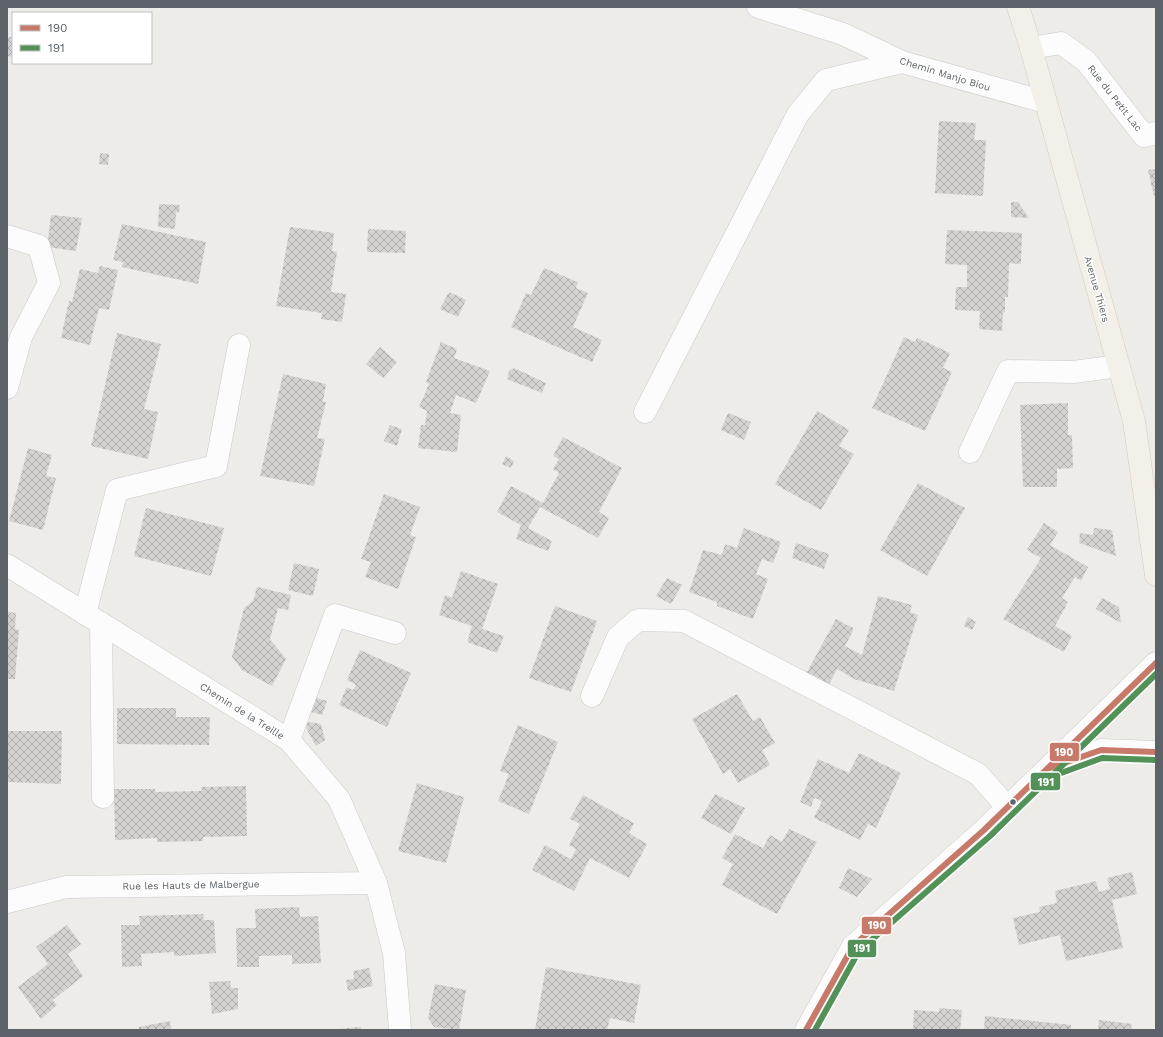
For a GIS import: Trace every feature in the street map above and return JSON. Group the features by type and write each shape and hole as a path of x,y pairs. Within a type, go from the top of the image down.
{"main road":[{"name":"Avenue Thiers","path":"1018,7 1031,48 1134,421 1156,575"}],"street":[{"name":"Chemin Manjo Biou","path":"758,7 843,34 902,62 1045,102"},
{"name":"Rue du Petit Lac","path":"1031,48 1061,43 1086,61 1144,136 1156,133"},
{"path":"645,412 798,114 826,80 902,62"},
{"path":"7,236 39,246 49,283 22,337 7,388"},
{"path":"103,797 93,619 117,490 216,466 239,345"},
{"path":"970,452 1008,370 1074,372 1118,366"},
{"name":"Chemin de la Treille","path":"7,565 289,740 339,799 376,882 394,953 400,1030"},
{"path":"289,740 335,615 395,633"},
{"path":"592,696 618,637 638,620 684,621 978,774 1007,807"},
{"path":"806,1030 853,946 1048,769 1156,663"},
{"path":"1048,769 1101,750 1156,752"},
{"name":"Rue les Hauts de Malbergue","path":"7,902 66,887 376,882"}],"building":[{"path":"7,37 12,37 12,57 7,56"},
{"path":"939,121 976,123 974,140 986,140 983,196 935,193"},
{"path":"100,153 109,154 108,165 99,164"},
{"path":"1156,169 1156,196 1154,196 1148,170"},
{"path":"1011,202 1018,202 1029,218 1011,217"},
{"path":"159,204 180,205 179,213 176,212 175,229 158,227"},
{"path":"51,215 82,218 76,251 47,247"},
{"path":"122,224 206,242 198,284 122,267 123,262 113,260"},
{"path":"290,227 334,233 332,251 337,252 331,292 346,294 342,322 321,319 322,313 276,306"},
{"path":"368,229 406,231 405,253 367,252"},
{"path":"947,230 1022,233 1021,264 1009,263 1008,297 1005,297 1005,312 1003,313 1002,331 979,329 980,311 955,310 956,287 967,287 967,265 945,264"},
{"path":"100,266 118,270 109,310 99,308 90,345 61,338 69,301 72,302 80,269 98,273"},
{"path":"544,268 578,282 576,288 588,293 573,327 602,340 592,362 511,327 526,293 531,295"},
{"path":"449,292 466,300 458,317 440,309"},
{"path":"117,333 161,344 144,409 158,412 148,459 91,446"},
{"path":"904,337 915,342 917,338 950,353 943,368 952,372 925,431 872,408"},
{"path":"441,342 457,349 454,358 490,371 476,403 456,395 450,413 461,415 457,452 418,448 421,425 425,425 427,411 419,407 429,384 426,382"},
{"path":"380,347 397,362 383,378 366,364"},
{"path":"514,368 546,383 542,393 507,379 509,371"},
{"path":"283,374 326,384 323,402 326,402 317,438 325,439 314,486 260,476"},
{"path":"1068,403 1068,435 1072,435 1073,468 1057,469 1057,487 1023,487 1020,405"},
{"path":"817,411 849,430 839,446 854,454 821,510 775,484"},
{"path":"728,413 751,422 744,440 721,430"},
{"path":"390,425 402,429 397,446 384,441"},
{"path":"563,437 622,468 599,512 609,518 598,538 540,507 528,528 552,541 548,551 516,539 521,525 497,512 511,486 543,503 559,473 553,469 559,459 553,456"},
{"path":"28,448 52,455 46,476 56,478 43,530 9,521"},
{"path":"506,456 514,461 511,468 502,464"},
{"path":"918,483 965,508 927,576 880,550"},
{"path":"384,494 420,507 410,535 416,537 398,589 365,577 371,562 361,559"},
{"path":"146,508 224,528 211,576 134,556"},
{"path":"1044,523 1058,532 1050,545 1088,567 1081,581 1075,577 1062,598 1068,602 1055,626 1072,636 1064,652 1003,619 1041,558 1027,550"},
{"path":"744,528 781,542 773,563 762,559 756,574 768,579 753,619 717,606 717,602 689,592 703,550 722,555 725,544 737,548"},
{"path":"1094,528 1112,530 1116,556 1079,543 1080,533 1093,535"},
{"path":"796,543 829,554 824,569 792,558"},
{"path":"294,563 319,569 313,596 288,590"},
{"path":"461,571 498,584 482,629 504,636 497,653 467,642 472,626 439,615 445,595 452,598"},
{"path":"667,578 682,585 671,604 656,596"},
{"path":"257,587 291,595 288,610 278,608 270,639 286,659 272,686 242,670 232,657 244,608 253,601"},
{"path":"878,596 912,605 910,612 918,615 894,691 854,679 837,669 828,686 806,674 836,619 853,628 853,631 845,646 862,655"},
{"path":"1102,598 1119,607 1121,623 1096,609"},
{"path":"555,606 597,621 571,692 529,678"},
{"path":"7,612 16,613 15,629 19,630 15,679 7,679"},
{"path":"968,617 976,622 972,630 964,626"},
{"path":"360,650 411,673 387,727 339,705 347,687 353,690 356,685 347,680"},
{"path":"737,694 753,721 760,717 775,743 762,750 770,765 738,783 730,769 723,774 692,719"},
{"path":"316,698 327,701 322,715 311,712"},
{"path":"117,708 176,708 176,717 210,717 209,745 117,744"},
{"path":"308,722 321,724 325,740 316,746 306,728"},
{"path":"518,725 558,742 529,814 498,801 509,774 500,771"},
{"path":"7,731 62,731 61,784 7,782"},
{"path":"859,753 901,773 876,828 868,824 860,840 814,818 822,801 814,798 811,807 800,802 818,759 849,773"},
{"path":"417,783 464,797 446,863 398,851"},
{"path":"246,786 247,836 203,837 203,841 157,842 157,838 115,840 114,789 155,789 156,792 202,791 201,787"},
{"path":"715,794 745,808 731,834 701,818"},
{"path":"583,795 634,823 629,833 647,844 629,878 590,858 574,891 532,870 545,845 571,859 576,849 569,845 580,824 570,819"},
{"path":"789,829 817,842 777,914 722,885 733,864 722,858 735,834 763,848 770,835 782,842"},
{"path":"848,868 872,879 857,897 839,888"},
{"path":"1132,872 1137,894 1112,900 1123,948 1066,961 1060,935 1019,945 1013,918 1040,912 1039,907 1057,903 1055,891 1096,881 1099,892 1110,889 1107,878"},
{"path":"299,907 300,917 318,916 321,963 292,964 292,955 259,956 259,967 237,967 236,928 256,928 255,909"},
{"path":"203,914 204,920 214,920 216,953 174,956 174,952 141,954 142,966 122,967 121,925 140,925 139,916"},
{"path":"67,925 81,944 68,954 83,976 53,1000 57,1005 41,1019 18,987 48,964 36,947"},
{"path":"546,967 641,985 634,1023 610,1018 607,1030 535,1030"},
{"path":"369,968 373,986 348,991 346,980 354,979 353,971"},
{"path":"230,981 231,988 238,988 238,1009 212,1014 209,982"},
{"path":"435,984 466,990 459,1030 434,1027 428,1018"},
{"path":"939,1008 962,1010 960,1030 913,1030 914,1010 939,1012"},
{"path":"985,1016 1071,1025 1071,1030 984,1030"},
{"path":"1099,1020 1132,1024 1131,1030 1098,1030"},
{"path":"170,1021 171,1030 139,1030 139,1027"},
{"path":"361,1027 361,1030 338,1030 338,1029"}],"transit line":[{"name":"190","path":"806,1030 853,946 984,830 1156,663"},
{"name":"191","path":"815,1030 859,951 990,836 1156,674"},
{"name":"190","path":"1050,768 1101,750 1156,752"},
{"name":"191","path":"1053,776 1102,758 1156,760"}]}
